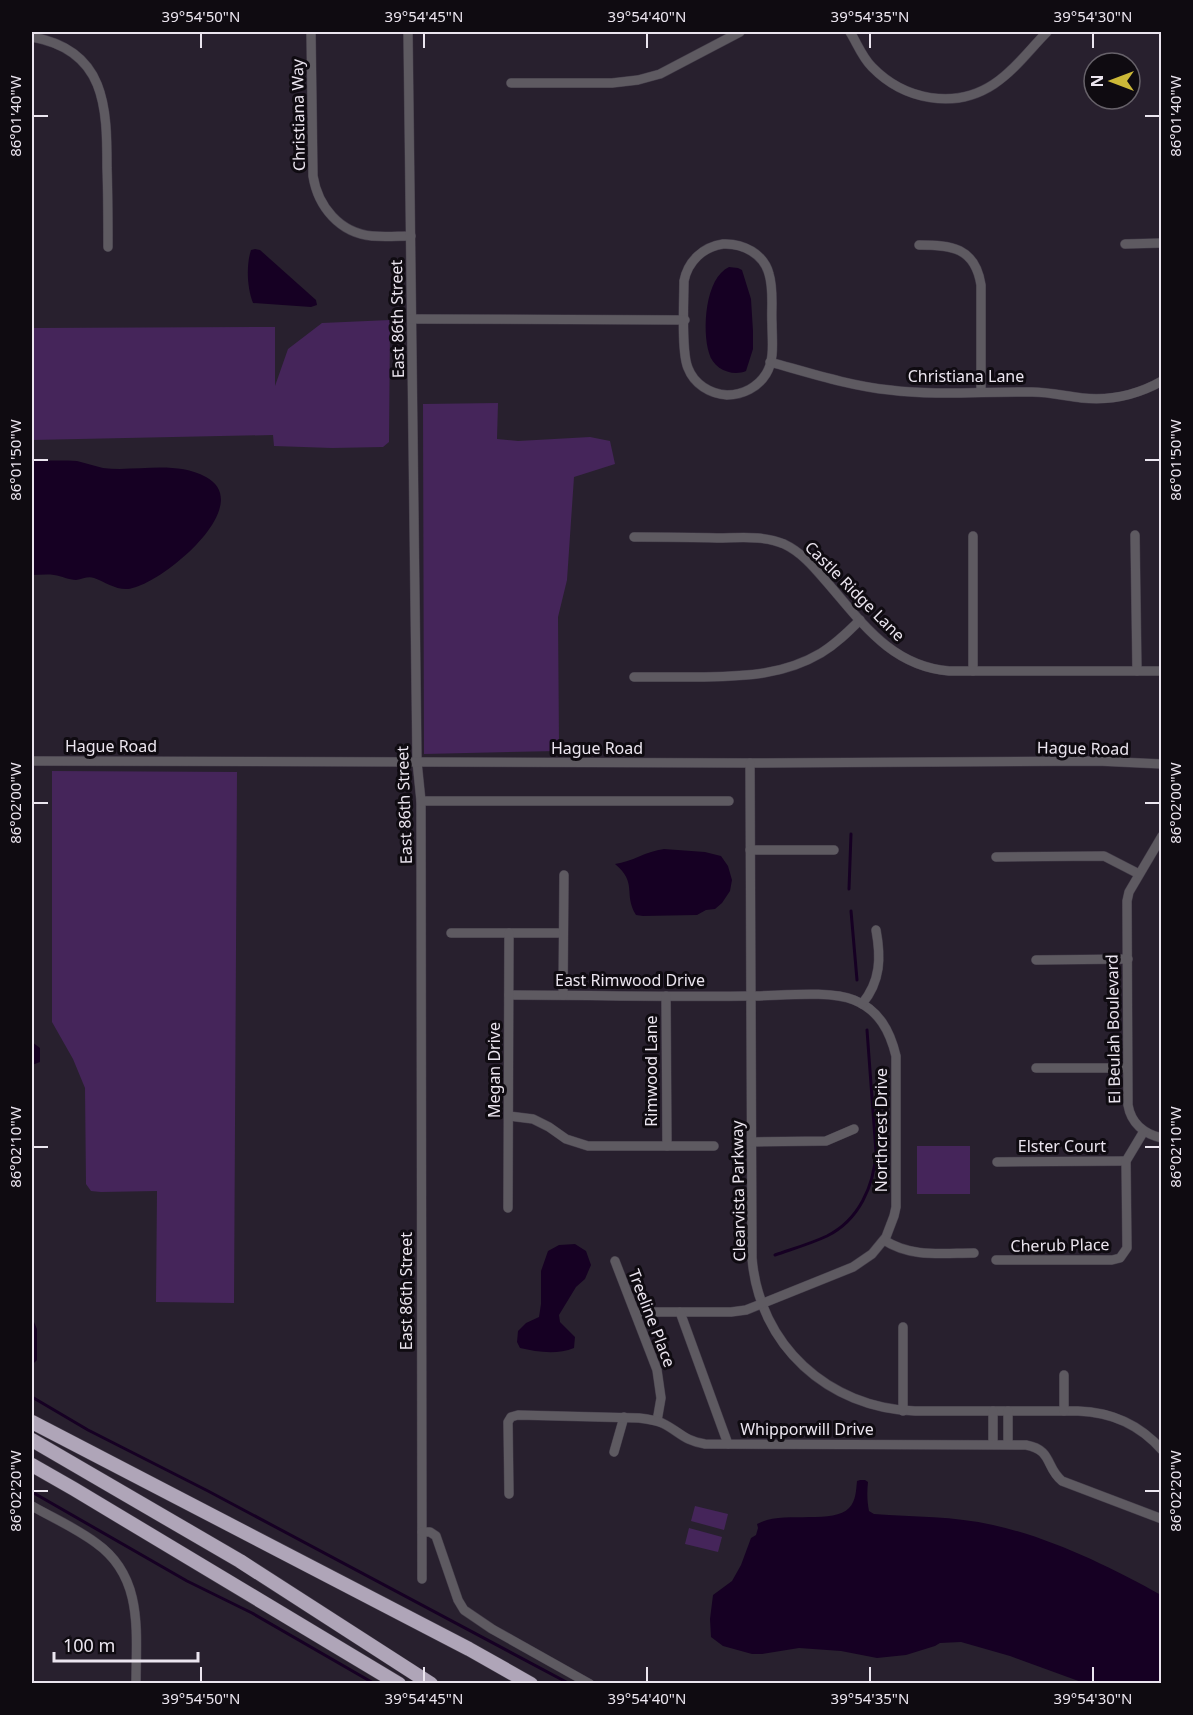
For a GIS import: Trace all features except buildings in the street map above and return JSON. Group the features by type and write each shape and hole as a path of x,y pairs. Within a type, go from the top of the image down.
{"highway":[{"path":"32,1422 531,1683"},
{"path":"32,1440 240,1561 431,1683"},
{"path":"32,1465 399,1683"}],"street":[{"name":"Christiana Way","path":"311,32 314,176 319,198 335,219 350,230 371,236 411,236"},
{"name":"East 86th Street","path":"408,32 417,762 421,801 422,1579"},
{"path":"511,83 638,81 660,74 740,32"},
{"path":"850,32 868,63 884,79 912,94 942,99 969,96 993,85 1007,74 1047,32"},
{"path":"32,37 49,41 66,49 84,63 97,82 106,117 108,247"},
{"path":"1125,244 1161,243"},
{"path":"719,244 746,247 760,258 769,273 772,347 770,362 768,370 755,386 743,392 726,395 708,390 698,382 688,368 685,355 685,277 690,264 706,249 719,244"},
{"path":"919,245 941,245 954,248 969,257 977,268 981,285 981,392"},
{"path":"412,319 685,320"},
{"name":"Christiana Lane","path":"770,362 848,383 916,392 1034,392 1104,399 1138,392 1161,381"},
{"path":"1136,535 1137,671"},
{"path":"973,536 973,671"},
{"name":"Castle Ridge Lane","path":"634,537 758,538 781,543 796,551 811,564 886,647 909,661 938,670 1161,671"},
{"path":"634,677 743,676 778,671 800,664 824,651 860,620"},
{"name":"Hague Road","path":"32,761 750,763 1097,761 1161,764"},
{"name":"Clearvista Parkway","path":"750,763 752,1258 755,1280 762,1303 780,1339 816,1378 860,1401 903,1411 1096,1412 1118,1418 1138,1429 1161,1450"},
{"path":"421,801 729,801"},
{"name":"El Beulah Boulevard","path":"1144,1131 1128,1109 1127,901 1129,892 1161,836"},
{"path":"750,850 834,850"},
{"path":"996,857 1104,856 1139,874"},
{"path":"563,995 564,875"},
{"path":"862,1004 872,989 880,962 876,930"},
{"path":"451,933 563,933"},
{"name":"Megan Drive","path":"508,1208 509,933"},
{"path":"1036,960 1128,960"},
{"name":"East Rimwood Drive","path":"509,995 751,996"},
{"name":"Northcrest Drive","path":"635,1312 735,1311 762,1303 853,1267 872,1254 890,1229 896,1208 896,1056 887,1029 878,1016 849,998 835,995 751,996"},
{"name":"Rimwood Lane","path":"666,996 667,1146"},
{"path":"1036,1068 1127,1068"},
{"path":"508,1116 533,1119 566,1139 584,1145 714,1146"},
{"path":"752,1142 825,1141 854,1129"},
{"path":"1126,1161 1144,1131 1161,1138"},
{"name":"Elster Court","path":"998,1162 1126,1161"},
{"name":"Cherub Place","path":"996,1260 1112,1260 1123,1256 1127,1248 1126,1161"},
{"path":"884,1240 913,1252 974,1253"},
{"name":"Treeline Place","path":"615,1261 659,1379 661,1398 657,1421"},
{"name":"Treeline Place","path":"680,1311 728,1444"},
{"path":"903,1327 903,1411"},
{"path":"1064,1375 1064,1411"},
{"path":"1008,1411 1008,1444"},
{"path":"993,1412 993,1444"},
{"name":"Whipporwill Drive","path":"509,1494 508,1422 511,1417 518,1415 639,1418 657,1421 691,1441 702,1443 1026,1444 1041,1451 1049,1460 1056,1475 1064,1482 1161,1519"},
{"path":"614,1452 624,1418"},
{"path":"32,1506 96,1542 116,1562 128,1581 134,1598 136,1620 136,1683"},
{"path":"422,1532 433,1533 436,1536 458,1600 464,1610 492,1629 590,1683"}],"shaded area":[{"path":"251,250 260,250 316,300 317,305 311,307 253,303 248,284 248,269"},
{"path":"729,267 742,270 751,299 753,349 746,371 741,373 729,372 714,363 707,343 706,319 710,293 721,273"},
{"path":"390,320 389,442 383,447 274,446 273,435 32,440 32,328 275,327 275,386 288,349 322,323"},
{"path":"498,403 497,439 518,441 590,437 610,441 615,464 574,477 567,580 558,617 558,751 424,754 423,404"},
{"path":"32,461 77,461 103,468 168,468 194,472 206,477 219,490 220,506 213,524 198,542 180,560 143,584 124,589 92,577 76,580 54,575 32,575"},
{"path":"52,771 237,772 234,1303 156,1302 157,1191 101,1192 91,1191 86,1184 85,1088 73,1059 52,1022"},
{"path":"664,849 705,852 721,856 728,866 732,880 730,891 722,903 715,909 706,910 697,915 636,915 630,901 626,877 615,864"},
{"path":"32,1042 40,1048 40,1062 32,1065"},
{"path":"917,1146 970,1146 970,1194 917,1194"},
{"path":"575,1244 586,1251 591,1265 585,1279 576,1287 559,1315 560,1322 575,1337 574,1348 540,1352 520,1348 517,1342 518,1331 526,1323 539,1317 541,1271 548,1251 559,1245"},
{"path":"32,1322 37,1329 37,1360 32,1365"},
{"path":"857,1481 868,1482 869,1511 874,1514 964,1520 1014,1530 1079,1554 1161,1595 1161,1683 1084,1683 1010,1656 961,1642 940,1643 906,1655 877,1658 841,1651 799,1648 752,1654 723,1646 711,1637 710,1619 713,1595 732,1581 751,1538 756,1535 757,1524 779,1518 819,1517 841,1513 853,1502"},
{"path":"695,1506 728,1514 724,1530 691,1521"},
{"path":"689,1528 722,1537 718,1552 685,1544"}],"waterway":[{"path":"849,889 851,834"},
{"path":"851,911 857,980"},
{"path":"775,1255 821,1239 838,1229 856,1211 868,1189 876,1152 867,1030"},
{"path":"32,1397 88,1430 208,1491 570,1684"},
{"path":"32,1492 187,1581 252,1613 375,1684"}]}
